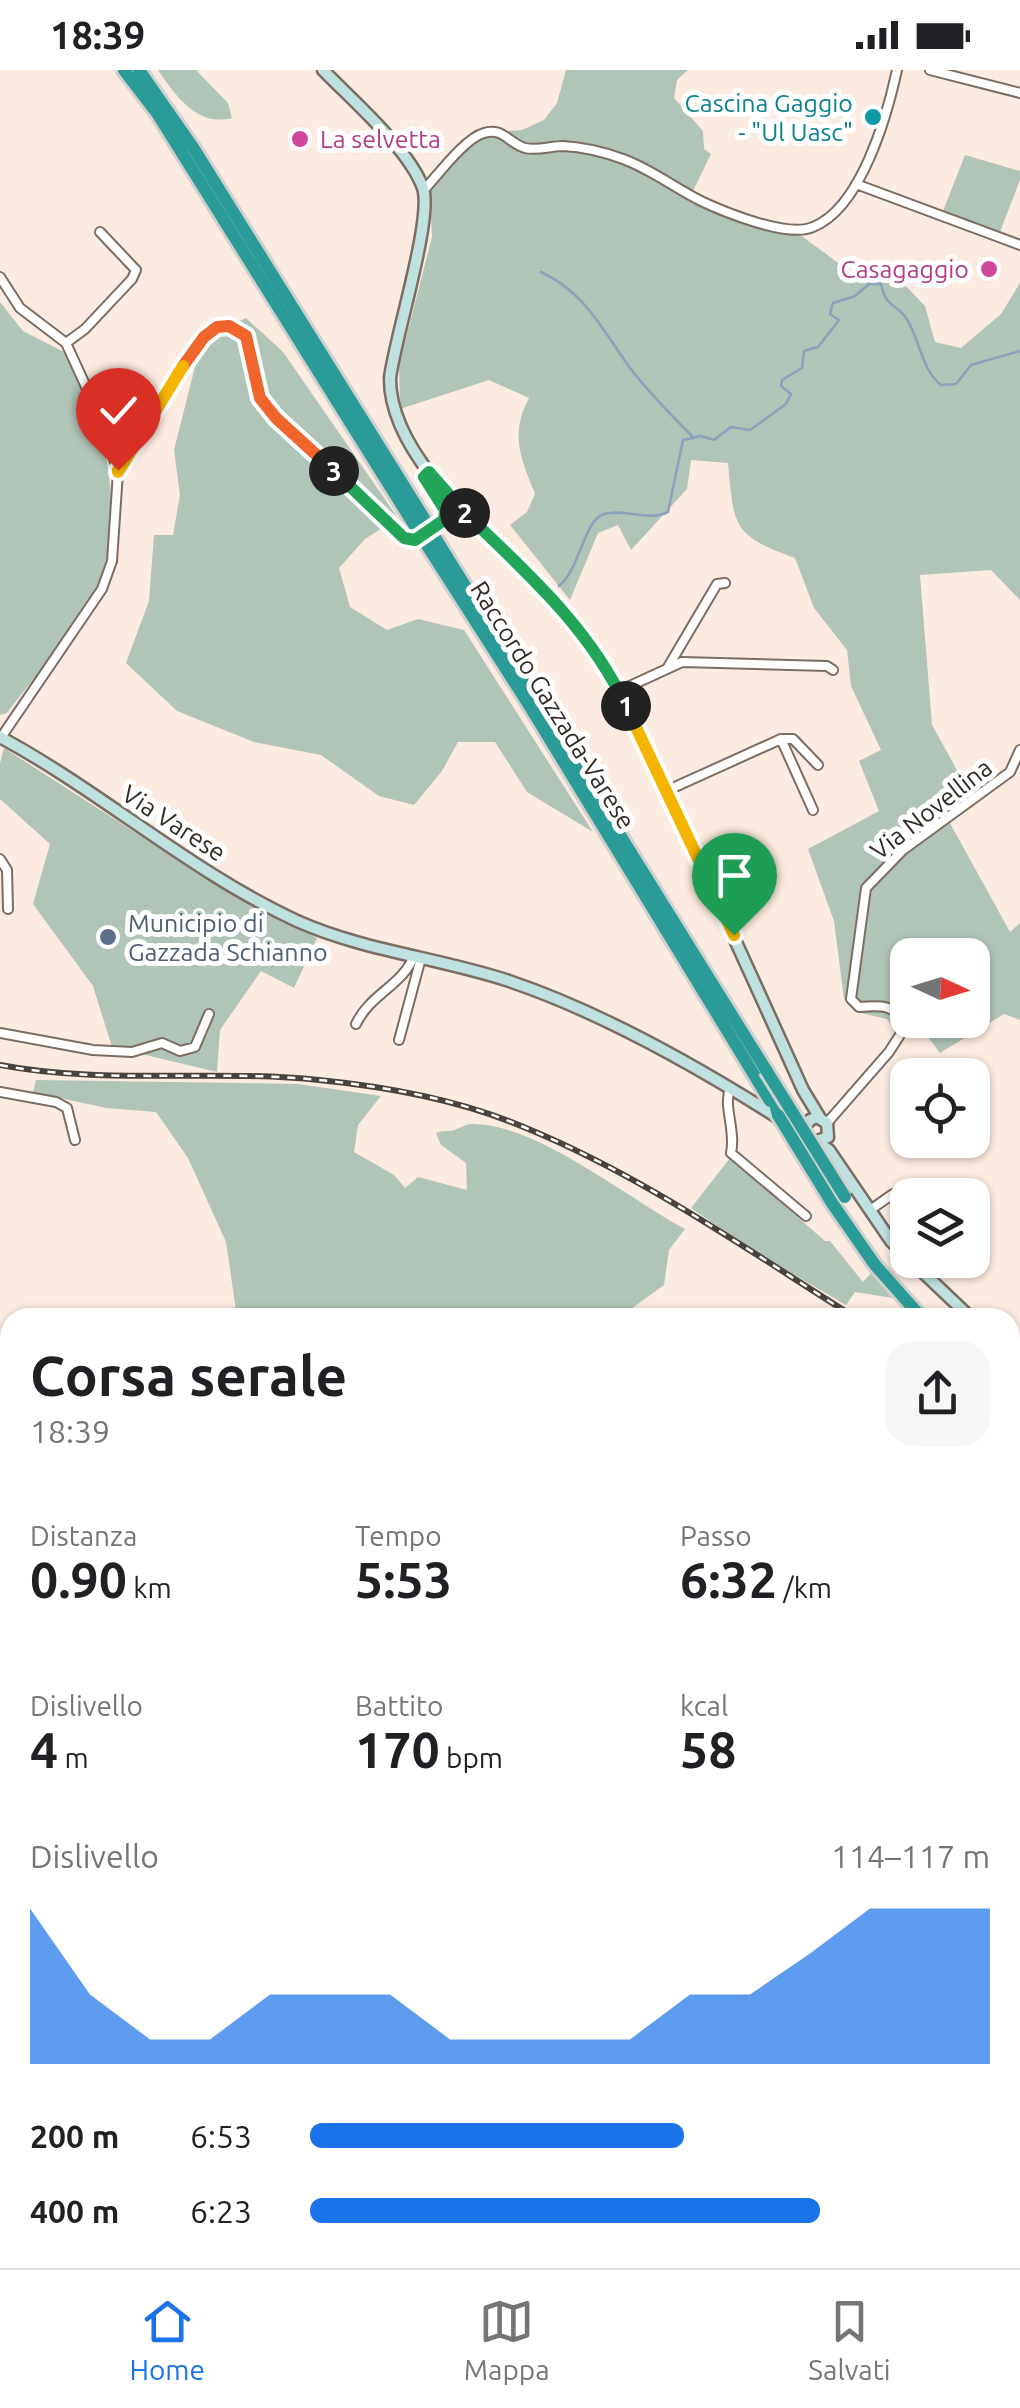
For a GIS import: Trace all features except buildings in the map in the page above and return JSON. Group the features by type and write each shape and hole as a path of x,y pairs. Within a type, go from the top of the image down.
{"highway":[{"name":"Raccordo Gazzada-Varese","path":"124,70 166,127 435,547 744,1044 777,1116 839,1200"},
{"name":"Raccordo Gazzada-Varese","path":"139,70 194,149 417,519"},
{"name":"Raccordo Gazzada-Varese","path":"744,1044 766,1070 875,1265 913,1308"},
{"name":"Raccordo Gazzada-Varese","path":"766,1070 777,1116"}],"main road":[{"path":"323,70 412,167 424,190 420,238 390,378 395,414 413,448 452,501 571,618 604,660 803,1090 824,1120 823,1140 890,1240"},
{"name":"Via Varese","path":"0,737 240,890 297,921 507,980 551,998 652,1045 823,1140"},
{"path":"803,1090 806,1128 824,1120"},
{"path":"929,1278 960,1308"}],"street":[{"path":"424,190 476,136 500,132 526,148 563,146 627,160 705,203 747,220 797,230 813,227 832,214 856,184 886,116 898,70"},
{"path":"930,70 1020,93"},
{"path":"856,184 1020,245"},
{"path":"66,343 85,329 136,270 100,232"},
{"path":"0,277 20,308 66,343 103,424 118,472 112,560 102,589 0,737"},
{"path":"118,472 204,337 217,327 236,328 246,336 260,398 276,418 404,538 415,540 444,520 445,510 424,477 429,472"},
{"path":"668,667 718,584 725,583"},
{"path":"619,691 682,662 827,666 832,670"},
{"path":"666,790 781,739 793,738 818,764"},
{"path":"781,739 813,810"},
{"name":"Via Novellina","path":"824,1120 896,1044 907,1024 897,1010 888,1006 858,1007 852,999 866,888 904,850 1010,772 1020,750"},
{"path":"0,859 7,870 8,908"},
{"path":"356,1024 372,998 408,972 418,957"},
{"path":"399,1040 418,957"},
{"path":"0,1032 93,1050 132,1052 162,1043 180,1051 195,1048 209,1014"},
{"path":"730,1088 726,1097 733,1127 730,1153 806,1216"},
{"path":"0,1092 56,1102 66,1108 75,1140"},
{"path":"870,1210 890,1198"}],"green space":[{"path":"158,70 196,70 228,103 232,118 220,120 198,114 180,99"},
{"path":"566,70 688,70 677,80 674,98 703,131 704,149 711,154 693,191 649,168 645,176 701,207 746,224 800,235 859,278 882,261 925,306 935,342 961,348 1001,314 1020,283 1020,600 991,570 920,575 932,725 967,788 940,805 1010,932 1020,923 1020,1020 1004,1014 990,1023 990,938 890,938 890,1023 856,1012 844,999 834,921 808,849 879,811 859,761 881,750 851,686 847,650 814,608 795,558 759,542 740,526 732,502 728,463 691,460 687,489 631,550 618,525 598,533 570,600 510,525 527,512 535,494 519,446 520,423 529,398 489,380 400,409 399,365 432,237 429,177 478,133 522,130 544,120 557,103"},
{"path":"965,155 1020,171 1000,232 943,211"},
{"path":"0,302 23,331 66,353 103,442 111,506 108,550 96,588 55,652 7,713 0,715"},
{"path":"246,318 283,352 398,518 365,539 339,568 350,607 387,630 418,619 464,630 593,832 527,792 495,742 458,742 442,771 414,805 379,796 321,755 254,742 177,711 126,663 149,601 154,535 173,535 180,495 174,450 196,363 219,330"},
{"path":"4,748 242,901 317,938 294,988 261,971 220,1030 217,1072 112,1047 93,986 33,904 50,844 0,799"},
{"path":"929,1038 965,1038 940,1053"},
{"path":"36,1080 298,1084 381,1096 358,1125 354,1152 394,1175 405,1188 418,1177 467,1190 466,1163 441,1145 436,1133 469,1124 497,1127 553,1149 685,1229 669,1250 664,1285 632,1308 236,1308 226,1242 188,1158 156,1112 106,1108 33,1092"},
{"path":"730,1158 825,1241 830,1241 863,1282 872,1272 893,1298 855,1292 846,1305 752,1250 691,1208"}],"waterway":[{"path":"541,272 581,301 637,377 694,438"},
{"path":"559,586 597,518 612,513 652,516 668,512 683,440 701,436 714,440 731,427 750,430 786,404 791,394 781,386 782,380 802,368 804,351 818,347 839,320 830,314 833,303 855,296 869,284 881,284 889,303 904,315 930,372 941,385 956,384 971,365 1020,351"}],"railway":[{"path":"0,1065 119,1076 319,1080 451,1102 526,1128 612,1169 695,1216 840,1308"}],"place":[{"name":"Cascina Gaggio - \"Ul Uasc\"","path":"873,117"},
{"name":"La selvetta","path":"300,139"},
{"name":"Casagaggio","path":"989,269"},
{"name":"Municipio di Gazzada Schianno","path":"108,937"}],"route":[{"path":"118,470 186,360 204,337 217,327 229,326 246,336 260,398 276,418 404,538 415,540 444,520 445,510 424,477 429,472 452,501 580,628 604,660 734,935"}]}
